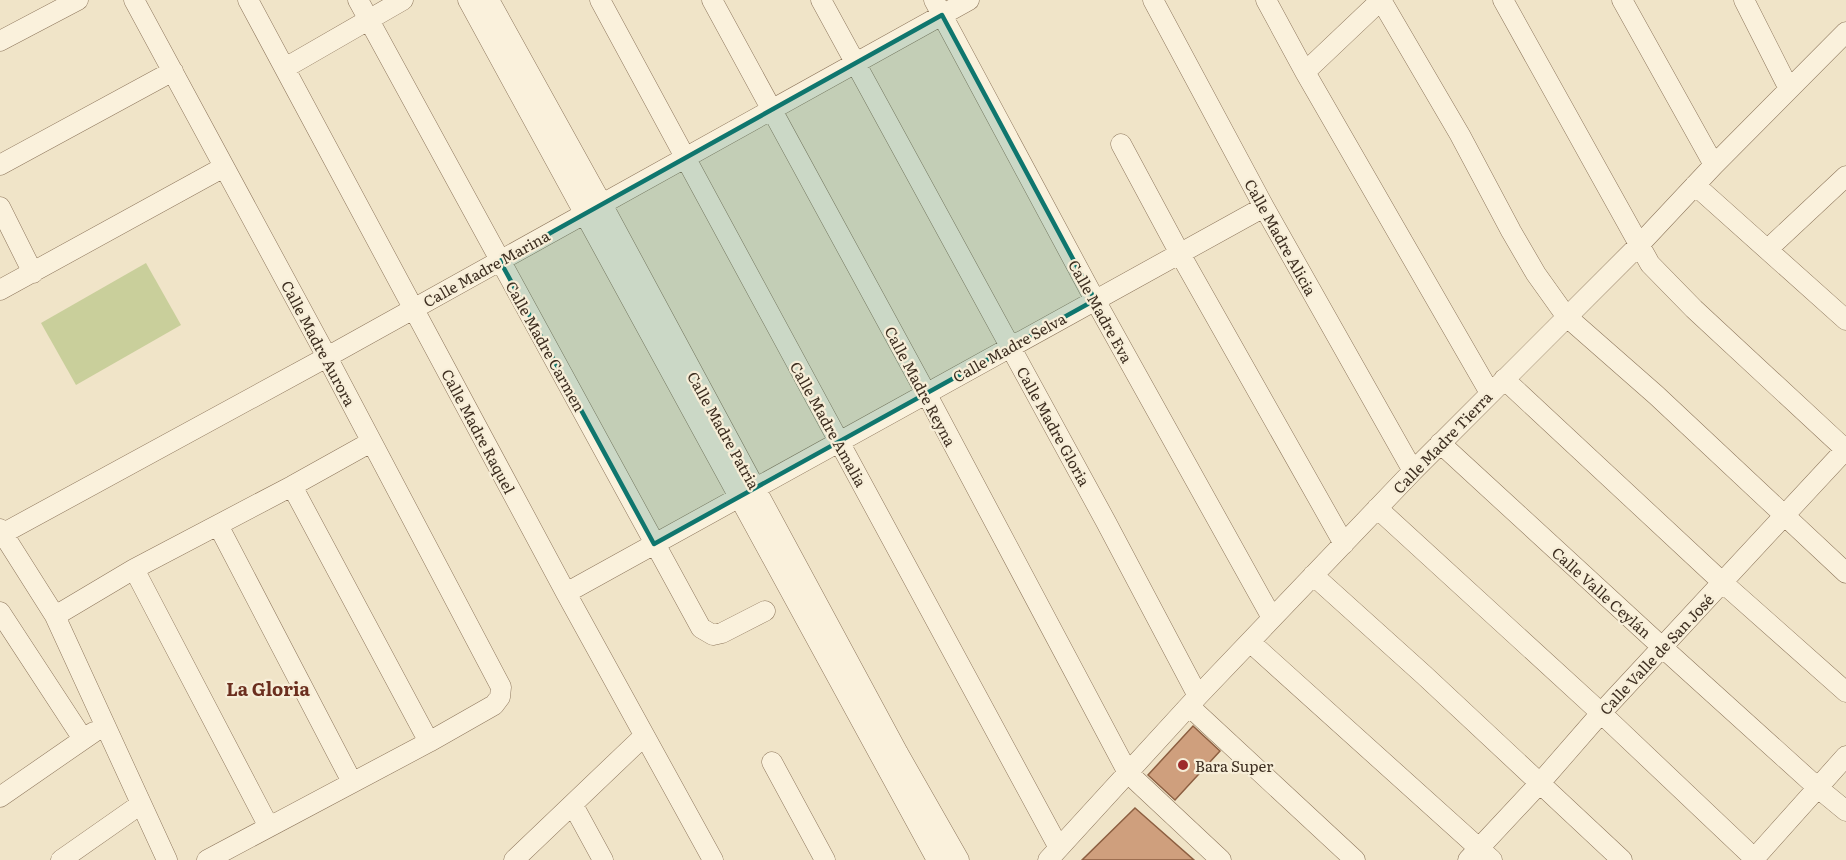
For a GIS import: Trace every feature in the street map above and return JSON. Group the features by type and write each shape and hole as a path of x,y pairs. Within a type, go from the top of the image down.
{"street":[{"path":"0,41 78,0"},
{"name":"Calle Madre Aurora","path":"134,0 327,357 501,687 500,697 494,705 429,742"},
{"name":"Calle Madre Raquel","path":"248,0 566,593 713,860"},
{"name":"Calle Madre Carmen","path":"358,0 696,620 706,633 713,635 722,633 765,610"},
{"path":"285,68 403,0"},
{"name":"Calle Madre Patria","path":"468,0 937,860"},
{"name":"Calle Madre Patria","path":"489,0 602,204 898,753 959,860"},
{"name":"Calle Madre Amalia","path":"600,0 683,158 838,442 1054,854"},
{"name":"Calle Madre Reyna","path":"712,0 926,393 1128,773 1221,860"},
{"name":"Calle Madre Gloria","path":"821,0 1106,522 1193,701 1355,860"},
{"name":"Calle Madre Marina","path":"1,532 327,357 856,64 938,7 969,0"},
{"name":"Calle Madre Alicia","path":"1154,0 1264,207 1413,471"},
{"path":"1266,0 1490,393"},
{"path":"1305,72 1381,0 1460,135 1521,249 1551,297 1566,316 1846,573"},
{"path":"1503,0 1650,264 1846,449"},
{"path":"1622,0 1714,165"},
{"path":"1744,0 1789,89"},
{"name":"Calle Madre Eva","path":"938,7 1095,300 1272,618"},
{"name":"Calle Madre Tierra","path":"1054,854 1193,701 1377,508 1640,244 1714,165 1846,32"},
{"path":"0,165 173,71"},
{"path":"1121,144 1179,252 1344,543"},
{"path":"0,290 224,167"},
{"path":"1768,249 1846,176"},
{"path":"1695,185 1846,320"},
{"path":"0,207 33,273"},
{"name":"Calle Madre Selva","path":"566,593 1264,207"},
{"path":"1504,379 1722,582 1846,692"},
{"path":"55,616 134,569 371,442"},
{"name":"Calle Valle Ceylán","path":"1440,443 1662,647 1846,811"},
{"name":"Calle Valle de San José","path":"1480,856 1601,713 1846,449"},
{"path":"207,860 429,742 292,486"},
{"path":"1377,508 1601,713 1753,859 1846,756"},
{"path":"218,525 352,782"},
{"path":"1,532 55,616 167,860"},
{"path":"134,569 269,827"},
{"path":"1313,575 1622,860"},
{"path":"0,612 83,739"},
{"path":"1250,642 1480,856"},
{"path":"1,793 104,726"},
{"path":"514,860 644,736"},
{"path":"772,762 825,860"},
{"path":"61,860 141,804"},
{"path":"573,805 603,860"}],"highlighted area":[{"path":"942,15 1095,300 654,544 500,261"}],"green space":[{"path":"146,263 181,325 76,385 41,323"}],"building":[{"name":"Bara Super","path":"1193,726 1220,751 1175,800 1148,775"},
{"path":"1135,808 1194,860 1082,860"}],"place":[{"name":"Bara Super","path":"1183,765"}],"district":[{"name":"La Gloria","path":"268,688"}]}
